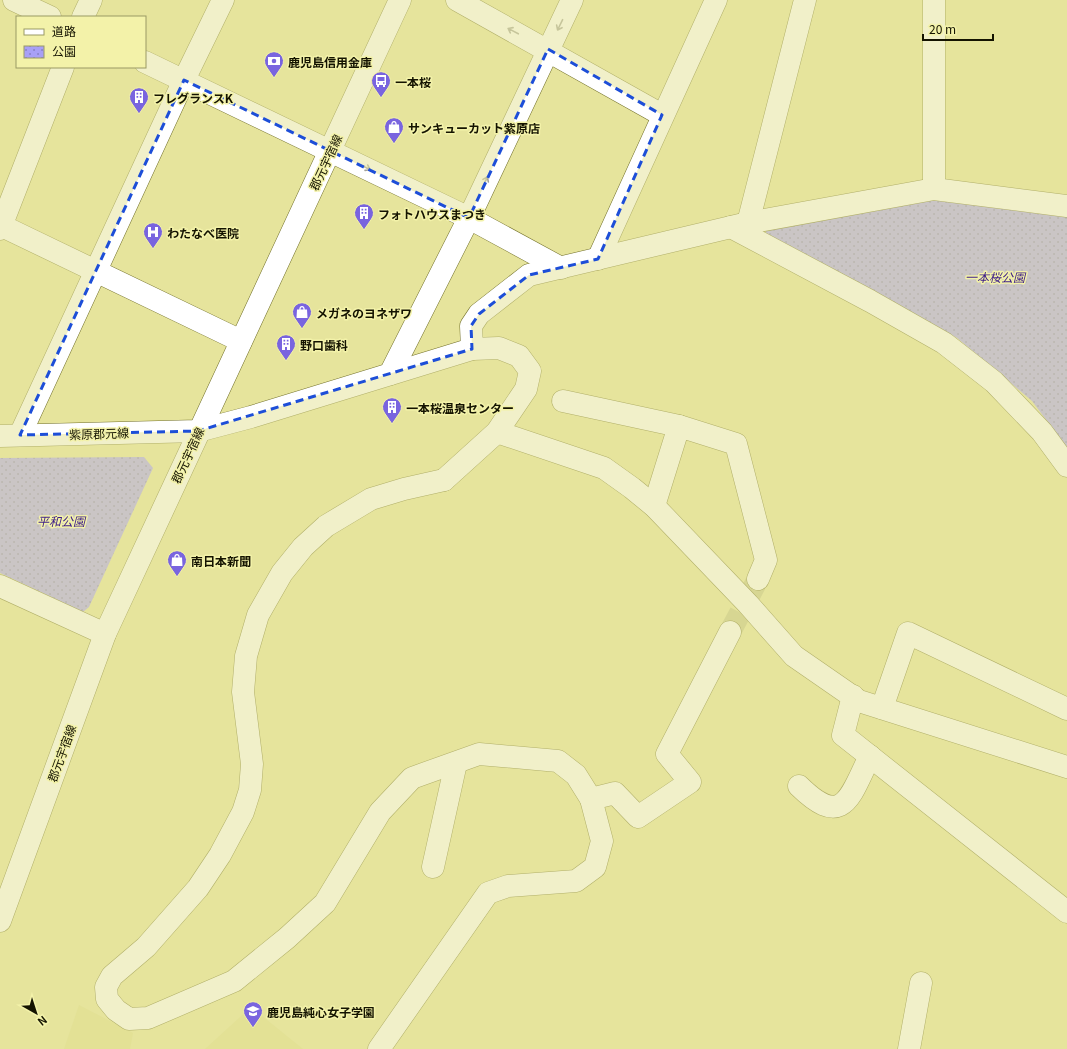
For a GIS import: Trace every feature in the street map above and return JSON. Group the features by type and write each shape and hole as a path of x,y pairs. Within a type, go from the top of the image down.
{"street":[{"path":"14,0 48,16"},
{"path":"83,16 91,0"},
{"path":"10,435 95,272 222,0"},
{"name":"郡元宇宿線","path":"0,921 105,634 198,431 400,0"},
{"path":"457,0 548,49 662,115"},
{"path":"390,374 469,218 572,0"},
{"path":"598,259 662,115 716,0"},
{"path":"739,225 805,0"},
{"path":"934,0 934,189"},
{"path":"146,62 469,218 560,268"},
{"path":"62,68 0,227 241,341"},
{"path":"472,349 471,326 480,314 529,275 739,225 934,189 1067,206"},
{"path":"739,225 944,343 994,382 1042,432 1067,466"},
{"name":"紫原郡元線","path":"10,435 198,431 251,417 472,349 499,348 519,356 530,371 526,389 497,432 444,480 404,489 371,499 326,526 303,547 282,573 258,615 246,656 243,692 252,764 250,790 243,812 220,855 198,888 146,948 112,976 106,987 107,999 116,1010 129,1019 148,1018 234,981 287,938 325,903 380,812 412,778 456,763"},
{"path":"563,401 679,426 736,444 766,560 758,579"},
{"path":"654,506 679,426"},
{"path":"497,432 604,468 632,488 654,506 748,604 794,656 859,701 1067,767"},
{"path":"0,586 105,634"},
{"path":"591,799 615,793 638,817 690,782 667,754 730,632"},
{"path":"882,708 908,633 1067,709"},
{"path":"853,696 843,734 1067,912"},
{"path":"379,1049 488,893 508,886 576,881 595,867 602,841 591,799 576,775 558,760 479,754 456,763 433,867"},
{"path":"798,786 809,796 832,808 841,806 850,797 870,756"},
{"path":"909,1049 921,983"}],"highlighted area":[{"path":"548,49 662,115 598,259 529,275 479,314 471,326 472,349 198,431 20,435 184,80 469,218"}],"shaded area":[{"path":"79,1005 133,1033 130,1049 64,1049"},
{"name":"鹿児島純心女子学園","path":"251,1007 303,1049 205,1049"}],"green space":[{"name":"一本桜公園","path":"939,197 1067,212 1067,448 1032,401 957,338 766,238 766,227"},
{"name":"平和公園","path":"144,457 153,468 89,607 83,612 0,573 0,458"}],"tunnel":[{"path":"730,632 758,579"}],"place":[{"name":"鹿児島信用金庫","path":"274,78"},
{"name":"一本桜","path":"381,98"},
{"name":"フレグランスK","path":"139,114"},
{"name":"サンキューカット紫原店","path":"394,144"},
{"name":"フォトハウスまつき","path":"364,230"},
{"name":"わたなべ医院","path":"153,249"},
{"name":"メガネのヨネザワ","path":"302,329"},
{"name":"野口歯科","path":"286,361"},
{"name":"一本桜温泉センター","path":"392,424"},
{"name":"南日本新聞","path":"177,577"},
{"name":"鹿児島純心女子学園","path":"253,1028"}]}
